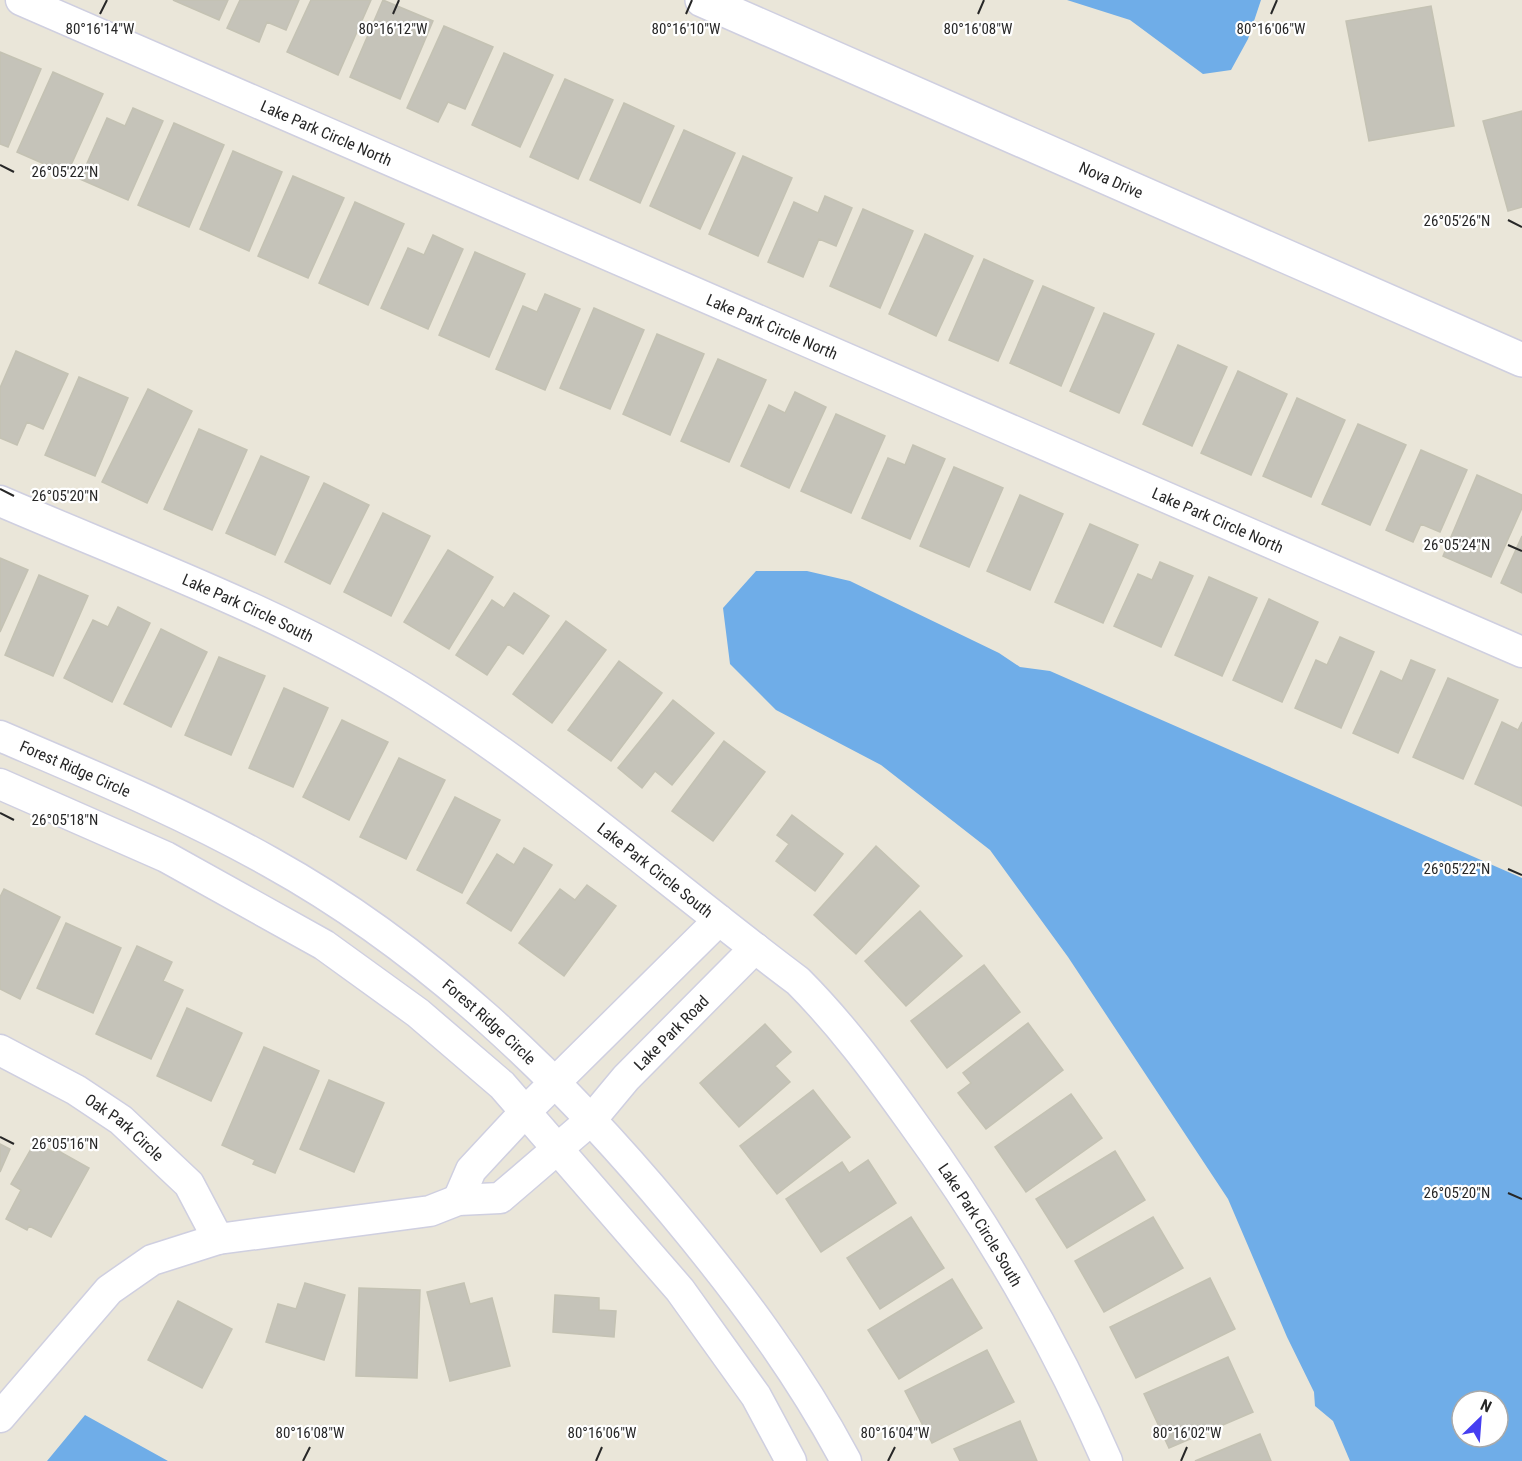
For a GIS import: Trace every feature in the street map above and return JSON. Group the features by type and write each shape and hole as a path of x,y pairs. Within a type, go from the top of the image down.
{"street":[{"name":"Lake Park Circle North","path":"21,0 1522,652"},
{"name":"Nova Drive","path":"702,0 1522,360"},
{"name":"Lake Park Circle South","path":"0,501 287,627 416,695 513,760 798,981 830,1013 961,1188 1048,1335 1074,1385 1107,1461"},
{"name":"Forest Ridge Circle","path":"0,736 116,786 270,862 355,915 427,968 557,1083 626,1156 692,1235 759,1322 816,1406 846,1461"},
{"path":"0,784 166,857 324,945 418,1013 502,1085 680,1290 756,1396 791,1461"},
{"path":"458,1200 471,1170 525,1113 719,920"},
{"name":"Lake Park Road","path":"591,1120 626,1078 755,948"},
{"name":"Oak Park Circle","path":"0,1050 76,1090 121,1120 189,1184 218,1239"},
{"path":"0,1417 109,1290 152,1260 218,1239 429,1211 458,1200 500,1198 591,1120"}],"water":[{"path":"1067,0 1261,0 1248,39 1231,70 1203,74 1130,20"},
{"path":"756,571 807,571 850,581 999,653 1020,667 1050,671 1522,878 1522,1461 1350,1461 1333,1421 1315,1406 1314,1392 1287,1337 1228,1199 1068,957 990,850 881,765 776,710 730,664 723,608"},
{"path":"85,1415 168,1461 47,1461"}],"building":[{"path":"173,0 228,0 219,20"},
{"path":"240,0 299,0 286,30 267,22 259,42 227,28"},
{"path":"311,0 371,0 338,75 287,52"},
{"path":"383,0 433,21 400,99 350,77"},
{"path":"1431,6 1454,126 1369,141 1346,21"},
{"path":"444,26 493,47 465,109 448,102 438,122 407,108"},
{"path":"0,52 41,69 8,147 0,144"},
{"path":"504,53 553,75 520,147 472,125"},
{"path":"53,72 103,94 67,174 17,152"},
{"path":"565,79 613,100 578,179 530,157"},
{"path":"624,103 674,126 640,203 590,180"},
{"path":"133,108 163,121 128,200 80,179 107,118 125,126"},
{"path":"1522,111 1522,207 1508,211 1483,121"},
{"path":"174,123 224,145 189,227 138,205"},
{"path":"684,130 735,153 700,229 650,206"},
{"path":"233,151 282,172 249,251 200,229"},
{"path":"743,156 792,178 758,256 709,234"},
{"path":"293,176 344,198 308,278 258,256"},
{"path":"825,196 852,208 836,246 819,239 803,277 768,262 794,202 818,213"},
{"path":"355,202 404,224 368,305 319,283"},
{"path":"863,209 913,231 880,308 830,286"},
{"path":"925,234 973,256 936,336 889,314"},
{"path":"433,235 463,249 428,329 381,308 408,248 424,255"},
{"path":"475,252 525,274 489,357 439,335"},
{"path":"984,259 1033,281 998,361 949,340"},
{"path":"1043,286 1094,308 1061,386 1010,363"},
{"path":"545,294 580,309 545,390 496,369 523,306 537,312"},
{"path":"594,308 644,330 610,409 560,388"},
{"path":"1104,313 1154,334 1119,413 1070,391"},
{"path":"657,334 704,354 670,435 623,414"},
{"path":"1178,345 1227,367 1192,446 1143,424"},
{"path":"16,351 68,374 43,429 27,422 17,445 0,438 0,388"},
{"path":"718,359 766,380 729,462 681,441"},
{"path":"1238,371 1287,394 1251,475 1201,453"},
{"path":"79,377 128,398 95,476 45,455"},
{"path":"148,389 192,411 147,503 102,482"},
{"path":"795,392 826,407 789,488 741,466 769,405 785,413"},
{"path":"1297,398 1345,420 1311,497 1263,476"},
{"path":"836,414 885,436 851,513 801,491"},
{"path":"1358,424 1406,445 1370,525 1322,504"},
{"path":"199,429 247,450 212,530 164,509"},
{"path":"913,445 945,459 910,539 862,518 888,458 905,465"},
{"path":"1421,450 1467,470 1440,532 1421,524 1413,542 1386,530"},
{"path":"261,456 309,477 275,555 226,533"},
{"path":"954,467 1003,488 969,567 920,546"},
{"path":"1477,475 1522,495 1522,508 1491,577 1443,556"},
{"path":"324,483 369,505 330,584 285,562"},
{"path":"1020,495 1063,514 1030,590 987,571"},
{"path":"383,513 430,536 391,616 344,592"},
{"path":"1090,524 1138,545 1103,623 1055,602"},
{"path":"1522,536 1522,593 1501,583"},
{"path":"448,550 493,577 449,649 404,622"},
{"path":"0,558 28,570 0,632"},
{"path":"1160,562 1193,576 1161,647 1114,626 1138,574 1152,580"},
{"path":"39,575 88,596 53,676 5,655"},
{"path":"1209,577 1257,598 1222,676 1175,655"},
{"path":"514,593 549,616 523,654 508,644 487,675 456,655 492,600 504,608"},
{"path":"1269,599 1318,622 1282,702 1233,680"},
{"path":"118,607 150,623 112,702 64,678 93,620 108,627"},
{"path":"566,621 606,650 552,723 513,694"},
{"path":"161,629 207,652 171,727 124,704"},
{"path":"1340,637 1374,652 1341,728 1295,708 1316,660 1327,665"},
{"path":"219,657 265,676 231,755 185,735"},
{"path":"1411,660 1435,670 1398,753 1353,733 1381,671 1402,681"},
{"path":"619,661 662,693 611,761 568,730"},
{"path":"1448,678 1498,700 1463,779 1413,757"},
{"path":"284,688 328,708 293,787 249,768"},
{"path":"673,700 714,733 672,785 655,771 642,788 618,768"},
{"path":"342,720 388,742 349,820 303,797"},
{"path":"1502,722 1518,730 1522,722 1522,806 1475,784"},
{"path":"724,741 765,772 713,841 672,811"},
{"path":"399,758 445,780 406,859 360,837"},
{"path":"455,797 500,820 462,893 417,870"},
{"path":"792,815 843,854 815,891 776,861 789,844 777,835"},
{"path":"876,846 919,886 856,954 814,915"},
{"path":"524,848 552,865 511,931 467,903 497,854 514,865"},
{"path":"587,885 616,906 564,976 519,943 560,889 575,900"},
{"path":"4,889 60,917 20,999 0,989 0,897"},
{"path":"920,911 962,956 906,1006 865,961"},
{"path":"66,923 121,948 93,1013 37,988"},
{"path":"137,946 172,962 163,981 183,990 151,1059 96,1034"},
{"path":"984,965 1020,1012 947,1068 911,1021"},
{"path":"187,1008 242,1033 211,1101 157,1076"},
{"path":"1028,1023 1063,1070 986,1129 958,1093 971,1083 963,1073"},
{"path":"765,1024 791,1052 775,1066 790,1082 739,1127 700,1083"},
{"path":"264,1047 319,1071 275,1173 253,1164 255,1160 222,1145"},
{"path":"329,1080 384,1103 354,1172 300,1149"},
{"path":"813,1090 850,1137 777,1194 740,1146"},
{"path":"1071,1094 1102,1138 1026,1192 995,1147"},
{"path":"35,1142 53,1152 55,1149 89,1168 51,1237 29,1226 27,1230 6,1219 21,1190 11,1184"},
{"path":"0,1144 10,1149 0,1172"},
{"path":"1115,1151 1145,1200 1067,1248 1036,1199"},
{"path":"868,1160 896,1203 821,1252 786,1199 842,1162 849,1173"},
{"path":"911,1217 944,1268 880,1309 847,1258"},
{"path":"1153,1217 1183,1268 1104,1312 1075,1261"},
{"path":"1210,1278 1235,1329 1136,1378 1110,1327"},
{"path":"952,1279 982,1328 899,1379 868,1330"},
{"path":"305,1283 345,1295 324,1360 266,1342 278,1304 296,1309"},
{"path":"464,1283 470,1304 492,1298 510,1366 450,1381 427,1292"},
{"path":"359,1288 420,1290 417,1378 356,1376"},
{"path":"555,1295 599,1298 599,1310 616,1311 614,1337 553,1332"},
{"path":"178,1301 232,1329 202,1388 148,1360"},
{"path":"987,1350 1014,1402 932,1443 905,1391"},
{"path":"1228,1357 1253,1412 1169,1448 1144,1394"},
{"path":"1020,1421 1037,1461 960,1461 954,1449"},
{"path":"1260,1434 1271,1461 1195,1461"}]}
